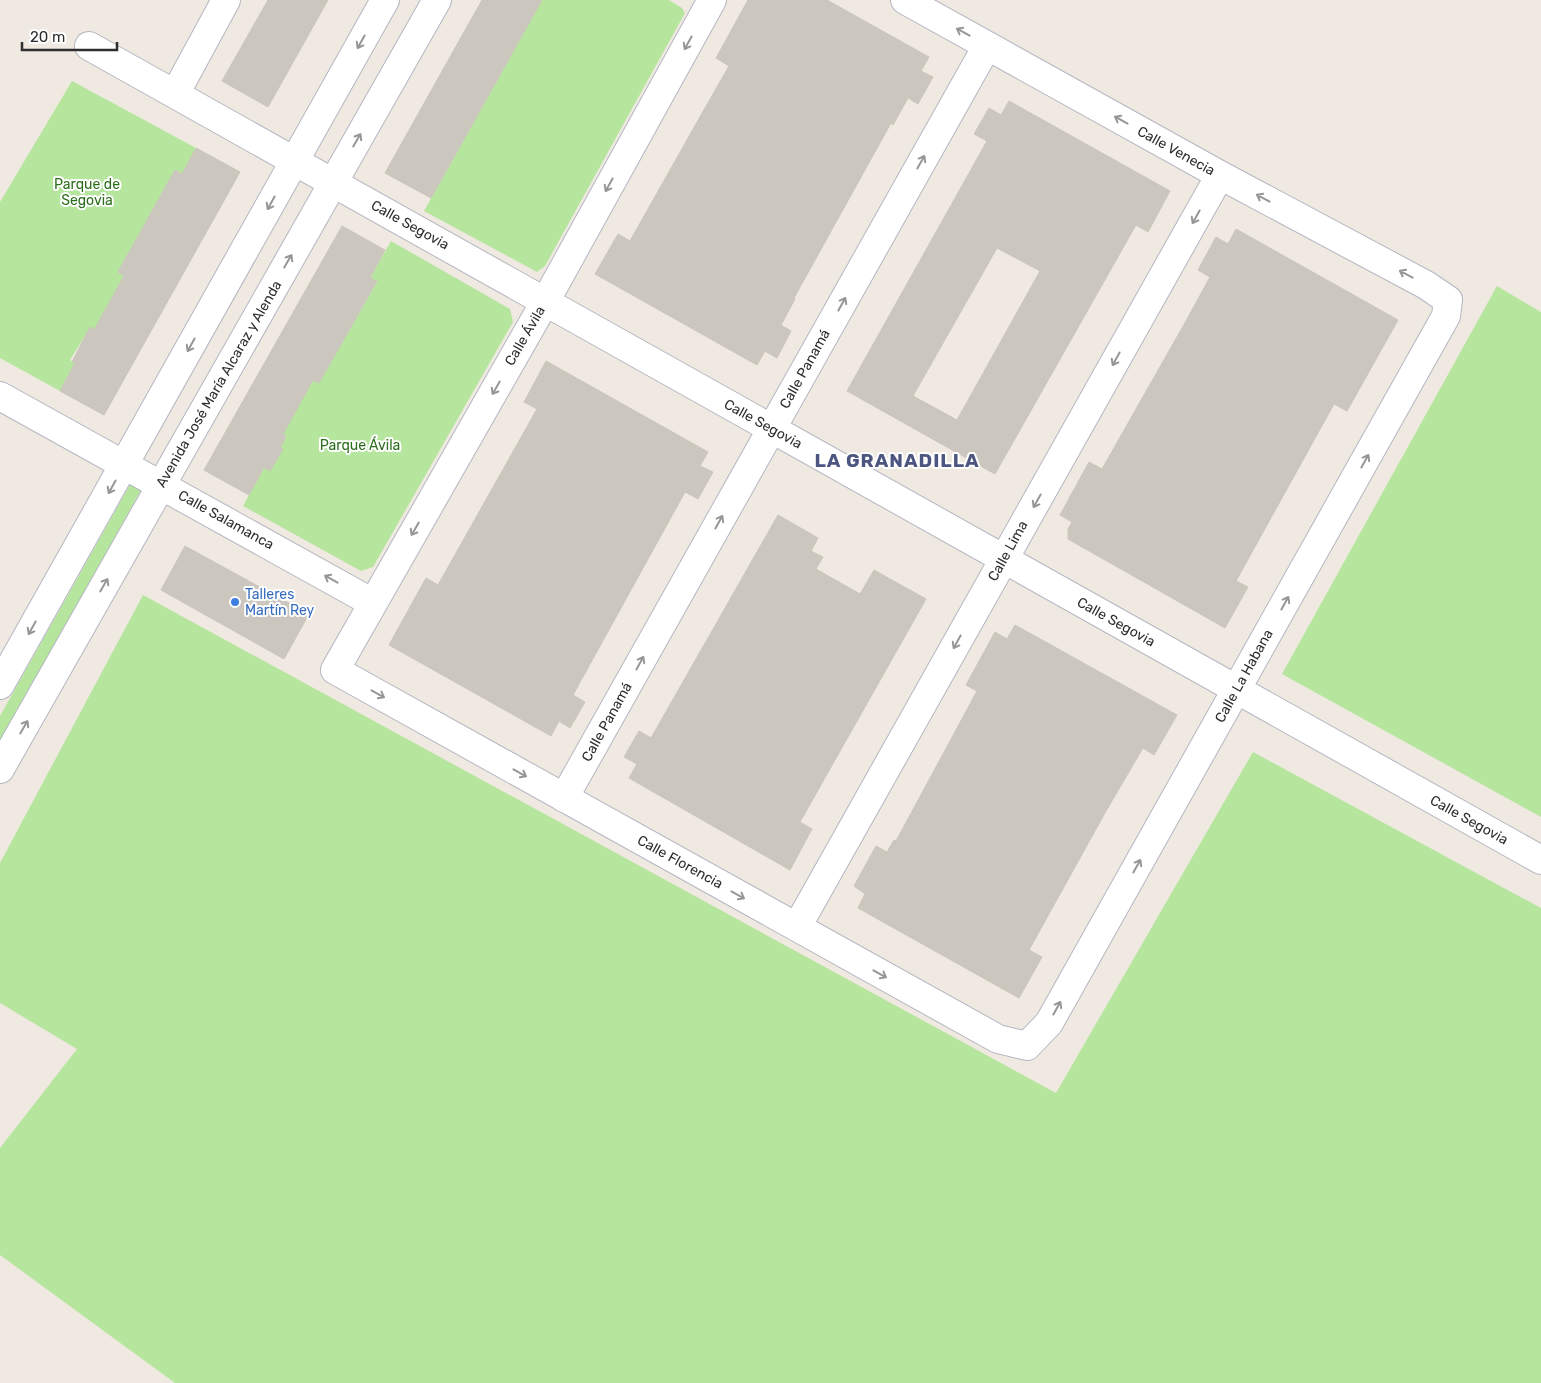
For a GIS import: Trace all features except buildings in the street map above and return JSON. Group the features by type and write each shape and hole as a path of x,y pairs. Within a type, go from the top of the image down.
{"street":[{"path":"175,94 226,0"},
{"path":"0,685 385,0"},
{"name":"Avenida José María Alcaraz y Alenda","path":"0,769 437,0"},
{"name":"Calle Venecia","path":"905,0 1220,175 1426,285 1448,300"},
{"name":"Calle Ávila","path":"335,670 545,302 708,1"},
{"name":"Calle Segovia","path":"89,46 1541,860"},
{"name":"Calle Panamá","path":"564,798 987,46"},
{"name":"Calle Lima","path":"797,927 1220,175"},
{"name":"Calle La Habana","path":"1027,1046 1049,1023 1237,690 1446,316 1448,300"},
{"name":"Calle Salamanca","path":"0,396 162,484 373,603"},
{"name":"Calle Florencia","path":"335,670 998,1039 1027,1046"}],"green space":[{"path":"542,0 669,0 682,8 685,13 545,266 537,272 424,211"},
{"name":"Parque de Segovia","path":"72,81 196,148 182,174 175,170 118,272 124,276 94,330 90,328 70,360 75,363 60,391 0,358 0,202"},
{"name":"Parque Ávila","path":"391,241 510,309 513,322 373,567 361,571 243,506 264,467 270,470 282,449 280,448 286,436 283,434 313,380 319,383 377,282 370,278"},
{"path":"1497,286 1541,312 1541,817 1282,674"},
{"path":"131,483 141,490 0,743 0,716"},
{"path":"143,595 1056,1093 1253,752 1541,908 1541,1383 175,1383 0,1255 0,1148 77,1049 0,1003 0,863"}],"place":[{"name":"Talleres Martín Rey","path":"235,602"}],"district":[{"name":"LA GRANADILLA","path":"897,460"}]}
